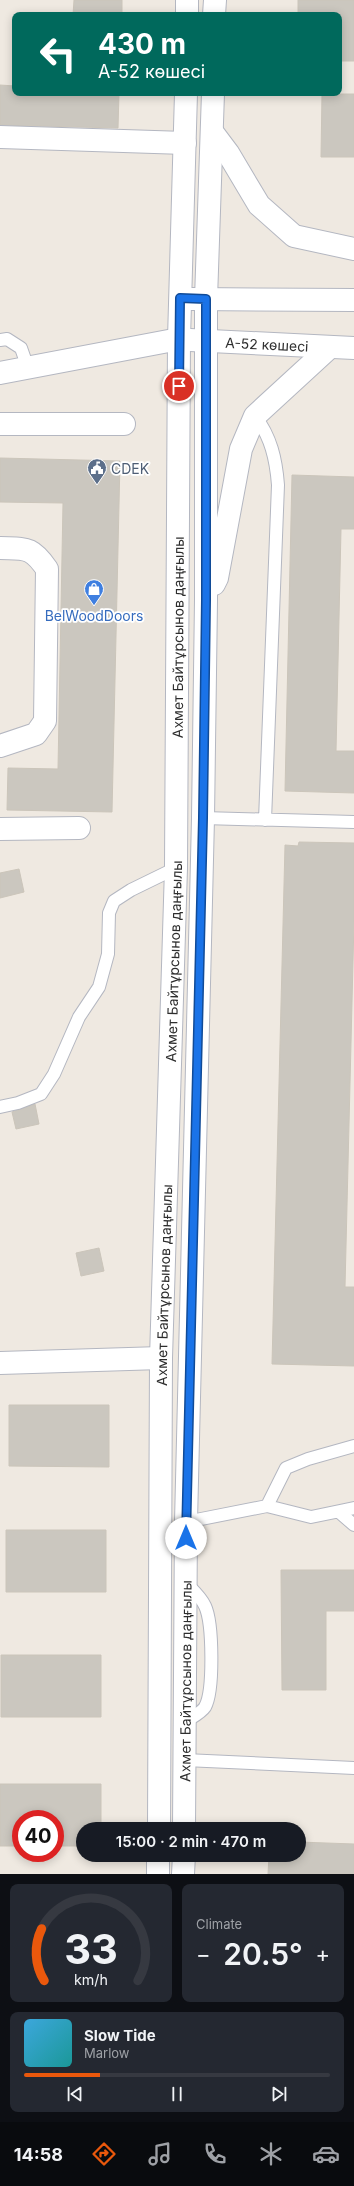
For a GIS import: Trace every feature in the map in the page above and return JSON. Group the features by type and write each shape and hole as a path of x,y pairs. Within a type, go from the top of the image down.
{"street":[{"path":"187,0 187,12"},
{"path":"214,12 215,0"},
{"name":"Ахмет Байтұрсынов даңғылы","path":"159,1822 161,1358 176,868 179,339 186,96"},
{"name":"Ахмет Байтұрсынов даңғылы","path":"184,1822 186,1522 203,818 206,600 205,341 213,133 213,96"},
{"path":"213,133 228,153 258,205 294,236 354,249"},
{"path":"0,137 185,143"},
{"path":"180,298 354,300"},
{"name":"А-52 көшесі","path":"0,373 179,339 330,348 354,348"},
{"path":"206,600 217,578 241,449 255,416 330,348"},
{"path":"0,424 124,424"},
{"path":"0,548 27,549 38,557 47,569 45,721 36,734 0,746"},
{"path":"0,829 79,828"},
{"path":"0,1363 161,1358"},
{"path":"158,1862 158,1874"},
{"path":"183,1874 184,1862"}],"lane":[{"path":"0,340 7,339 21,348 28,368"},
{"path":"255,416 265,429 276,458 278,485 265,820"},
{"path":"203,818 354,822"},
{"path":"0,1107 18,1103 41,1094 54,1074 79,1017 99,987 108,954 109,913 114,901 131,890 176,868"},
{"path":"267,1506 286,1468 308,1459 354,1446"},
{"path":"186,1522 267,1506 311,1517 354,1508"},
{"path":"339,1512 354,1525"},
{"path":"185,1760 354,1768"}],"building":[{"path":"74,0 122,0 122,12 73,12"},
{"path":"298,0 354,0 354,61 342,61 342,12 298,12"},
{"path":"0,85 12,86 12,96 119,96 118,128 0,125"},
{"path":"342,94 354,94 354,157 321,157 322,96 342,96"},
{"path":"0,458 120,461 112,812 7,810 8,768 58,769 63,503 0,502"},
{"path":"292,475 354,477 354,529 341,529 336,751 354,751 354,793 285,791"},
{"path":"299,842 354,843 354,921 345,1287 354,1287 354,1366 272,1364 285,845 298,846"},
{"path":"19,869 24,892 0,898 0,873"},
{"path":"35,1104 39,1124 16,1129 12,1112"},
{"path":"99,1248 104,1271 81,1276 76,1253"},
{"path":"9,1405 109,1405 109,1467 9,1466"},
{"path":"6,1530 106,1530 106,1592 6,1592"},
{"path":"281,1570 354,1570 354,1611 326,1611 326,1690 282,1690"},
{"path":"1,1655 101,1655 101,1717 1,1717"},
{"path":"0,1784 101,1784 101,1822 76,1822 76,1846 64,1846 64,1810 12,1810 12,1846 0,1846"},
{"path":"306,1842 354,1844 354,1874 268,1874 269,1862 306,1862"}],"place":[{"name":"CDEK","path":"97,485"},
{"name":"BelWoodDoors","path":"94,606"}],"route":[{"path":"179,386 180,298 206,299 206,600 203,818 186,1538"}]}
